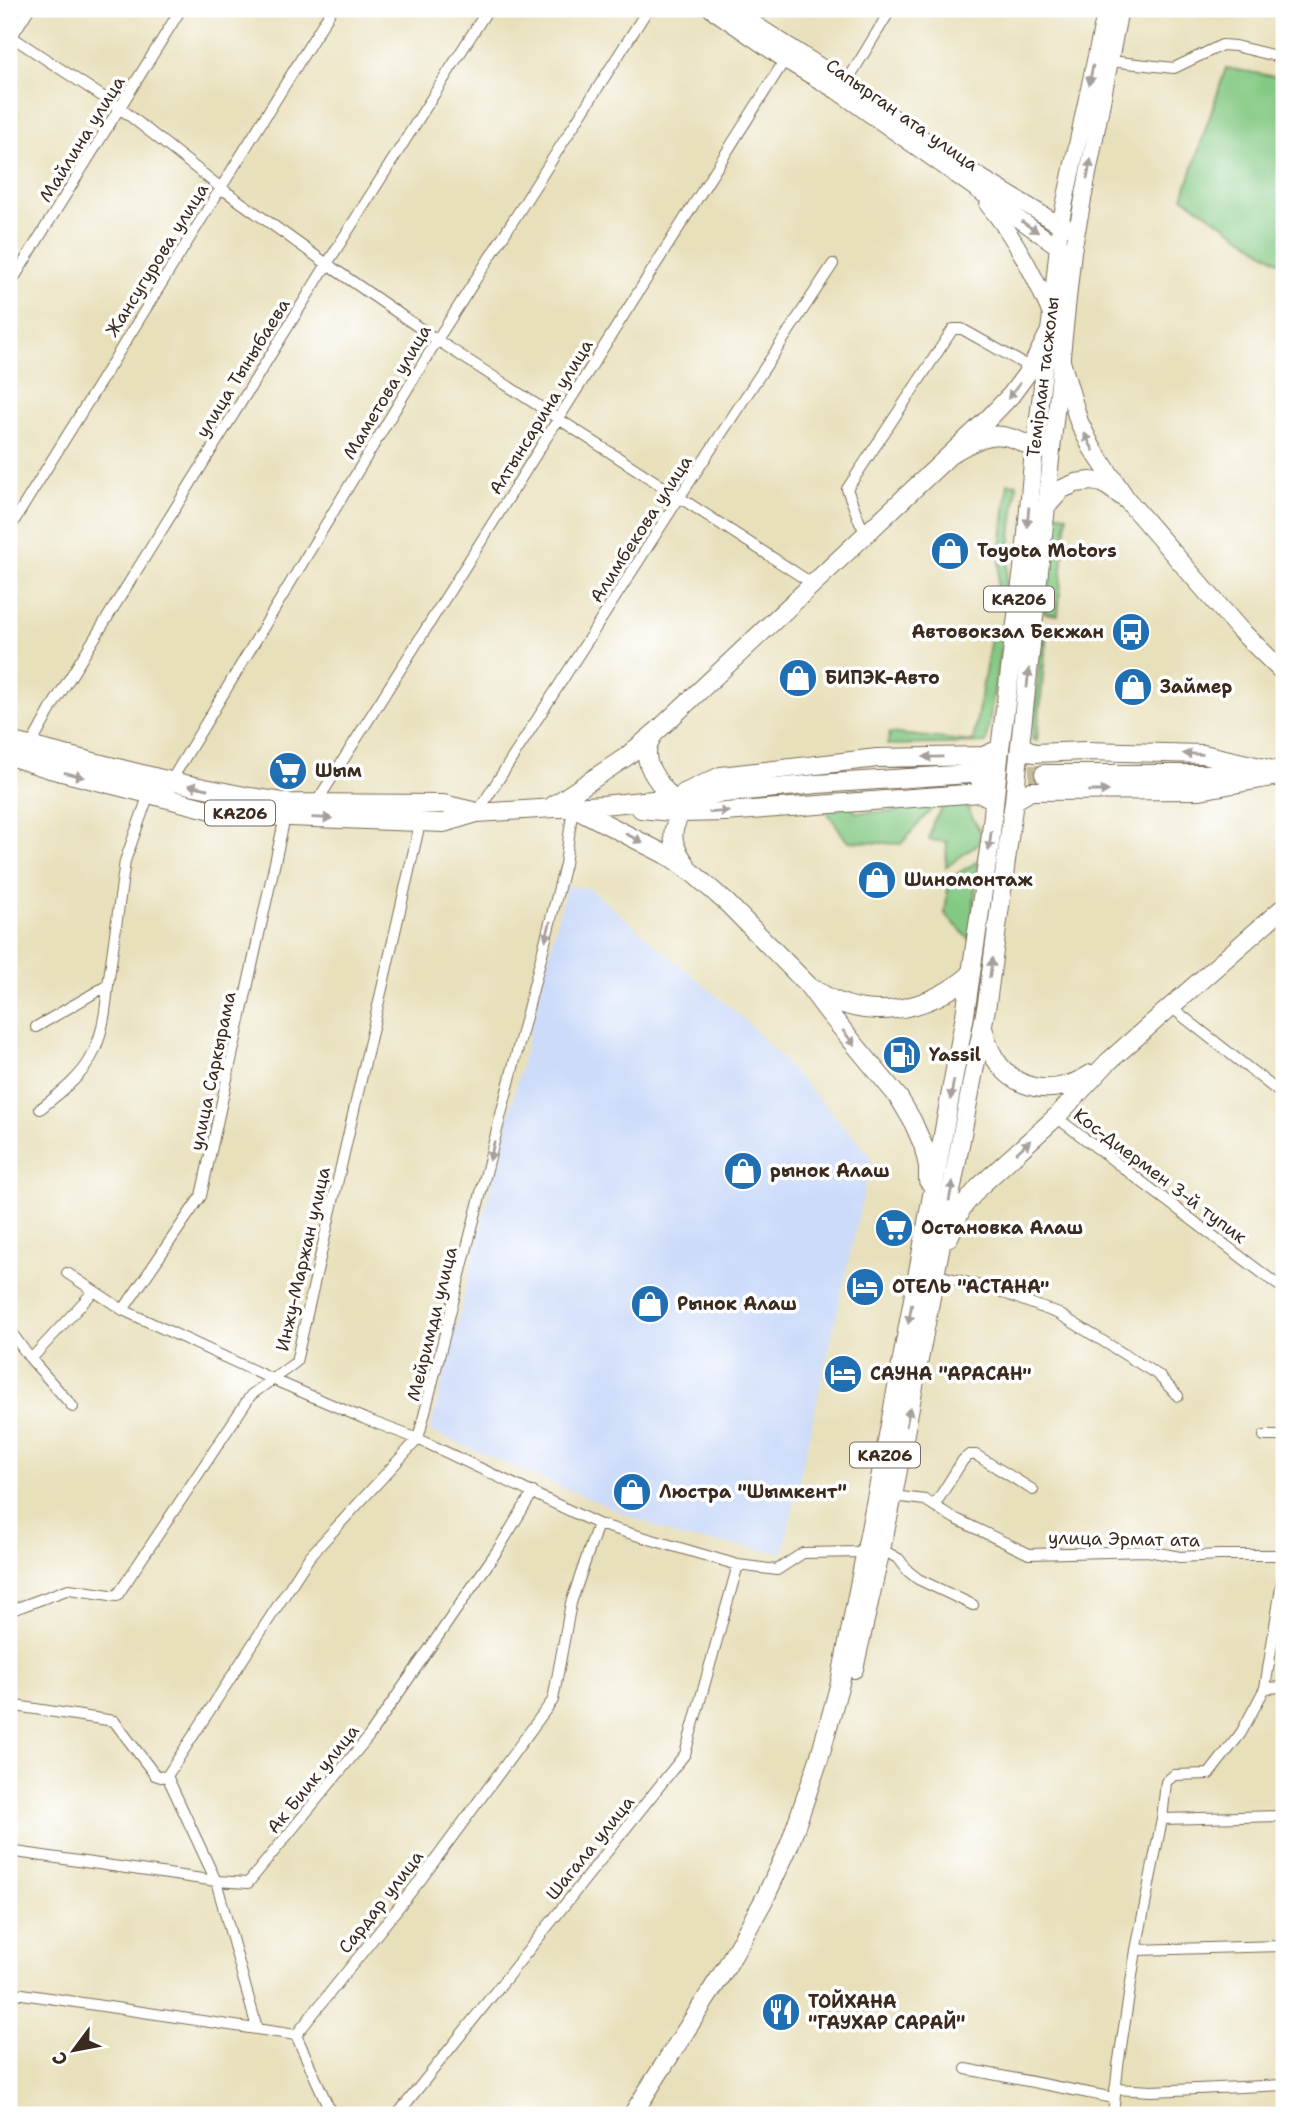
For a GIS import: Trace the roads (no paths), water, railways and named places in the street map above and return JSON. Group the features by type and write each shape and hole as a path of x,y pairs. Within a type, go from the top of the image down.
{"highway":[{"path":"551,807 607,770 656,732 954,452 1012,395 1031,368 1050,324"},
{"path":"1060,358 1079,422 1092,448 1127,500 1238,629 1284,673"},
{"path":"954,452 974,440 991,435 1009,436 1034,449"},
{"name":"Темірлан тасжолы","path":"991,752 1026,545 1034,449"},
{"path":"1046,507 1062,489 1091,481 1103,483 1127,500"},
{"name":"Темірлан тасжолы","path":"1027,749 1046,507"},
{"path":"656,732 649,741 647,763 676,805 673,841 678,853 695,875"},
{"name":"KАZ06","path":"9,741 212,810 285,817 422,813 443,804 477,813 551,807 676,805 692,797 817,784 970,774"},
{"path":"1031,791 1027,749 1203,754 1284,774"},
{"name":"KАZ06","path":"632,2115 727,1966 765,1898 789,1846 819,1759 873,1550 893,1496 983,1023 1014,801 1027,749"},
{"path":"676,805 721,776 877,758 991,752"},
{"name":"KАZ06","path":"645,2115 736,1972 775,1903 799,1850 830,1762 850,1685 971,975 990,842 987,797 991,752"},
{"name":"KАZ06","path":"9,756 50,769 161,791 422,813"},
{"path":"1044,774 1284,774"},
{"path":"1014,801 1031,791 1199,790 1284,774"},
{"path":"676,805 725,812 987,797"},
{"name":"KАZ06","path":"573,807 672,858 695,875 807,984 899,1098 912,1119 923,1144 928,1166 924,1240"},
{"path":"936,1266 962,1208 979,1187 1056,1117 1108,1062 1284,907"},
{"path":"807,984 828,998 848,1006 874,1010 901,1009 922,1003 956,987 971,975"},
{"path":"983,1023 988,1049 1000,1068 1014,1079 1032,1086 1052,1089 1077,1083 1108,1062"}],"main road":[{"name":"Сапырган ата улица","path":"711,9 846,83 954,161 1060,225 1077,229"},
{"name":"Сапырган ата улица","path":"731,9 837,91 972,187 1065,248"},
{"name":"Темірлан тасжолы","path":"1046,507 1060,358 1065,248 1060,225 1106,9"},
{"name":"Темірлан тасжолы","path":"1034,449 1050,324 1065,248 1077,229 1121,9"},
{"path":"972,187 1003,222 1019,248 1041,290 1050,324"}],"street":[{"path":"29,9 10,39 120,108 221,188 436,340 813,584"},
{"name":"Майлина улица","path":"9,286 181,9"},
{"name":"Жансугурова улица","path":"9,529 332,9"},
{"name":"улица Тыныбаева","path":"30,747 53,705 488,9"},
{"name":"Маметова улица","path":"40,1109 77,1075 93,1055 102,1026 125,861 161,791 436,340 648,9"},
{"path":"846,83 891,9"},
{"path":"1109,61 1174,68 1222,45 1284,58"},
{"name":"Алтынсарина улица","path":"316,803 789,54"},
{"name":"Алимбекова улица","path":"477,813 832,264"},
{"path":"867,533 860,523 847,489 953,329 962,329 1031,368"},
{"name":"Мейримди улица","path":"167,1776 310,1556 418,1439 565,864 573,807"},
{"name":"Инжу-Маржан улица","path":"9,1611 69,1589 117,1596 251,1395 296,1362 422,813"},
{"name":"улица Саркырама","path":"123,1310 201,1196 285,817"},
{"path":"36,1027 108,985"},
{"path":"1171,1007 1284,1096"},
{"name":"Кос-Диермен 3-й тупик","path":"1056,1117 1278,1285"},
{"path":"936,1266 1059,1314 1158,1375 1178,1396"},
{"path":"67,1273 123,1310 274,1380 418,1439 598,1524 738,1565 777,1570 803,1553 873,1550 899,1559 908,1572 918,1579 973,1605"},
{"path":"31,1359 93,1292"},
{"path":"9,1329 73,1407"},
{"path":"1264,1436 1284,1436"},
{"path":"934,1506 962,1460 969,1455 976,1455 1033,1490"},
{"name":"Ак Биик улица","path":"9,1851 216,1881 248,1883 369,1737 499,1548 533,1492"},
{"name":"улица Эрмат ата","path":"893,1496 926,1500 954,1518 1029,1554 1148,1551 1180,1557 1284,1555"},
{"name":"Сардар улица","path":"296,2035 422,1878 553,1700 571,1603 598,1524"},
{"name":"Шагала улица","path":"397,2115 685,1754 738,1565"},
{"path":"1113,2115 1136,1950 1162,1819 1166,1782 1174,1775 1209,1774 1241,1732 1265,1688 1284,1569"},
{"path":"1265,1688 1284,1687"},
{"path":"9,1705 114,1721 155,1775 167,1776 216,1881 257,2028"},
{"path":"1162,1819 1284,1816"},
{"path":"1136,1950 1284,1946"},
{"path":"9,1992 296,2035 332,2115"},
{"path":"966,2069 1114,2094 1284,2085"}],"tunnel":[{"path":"1002,774 1044,774"}],"place":[{"name":"Toyota Motors","path":"950,551"},
{"name":"Автовокзал Бекжан","path":"1131,632"},
{"name":"БИПЭК-Авто","path":"798,678"},
{"name":"Займер","path":"1133,687"},
{"name":"Шым","path":"288,771"},
{"name":"Шиномонтаж","path":"877,880"},
{"name":"Yassil","path":"902,1055"},
{"name":"рынок Алаш","path":"743,1171"},
{"name":"Остановка Алаш","path":"894,1228"},
{"name":"ОТЕЛЬ \"АСТАНА\"","path":"865,1287"},
{"name":"Рынок Алаш","path":"650,1304"},
{"name":"САУНА \"АРАСАН\"","path":"843,1374"},
{"name":"Люстра \"Шымкент\"","path":"632,1492"},
{"name":"ТОЙХАНА \"ГАУХАР САРАЙ\"","path":"781,2012"}]}
